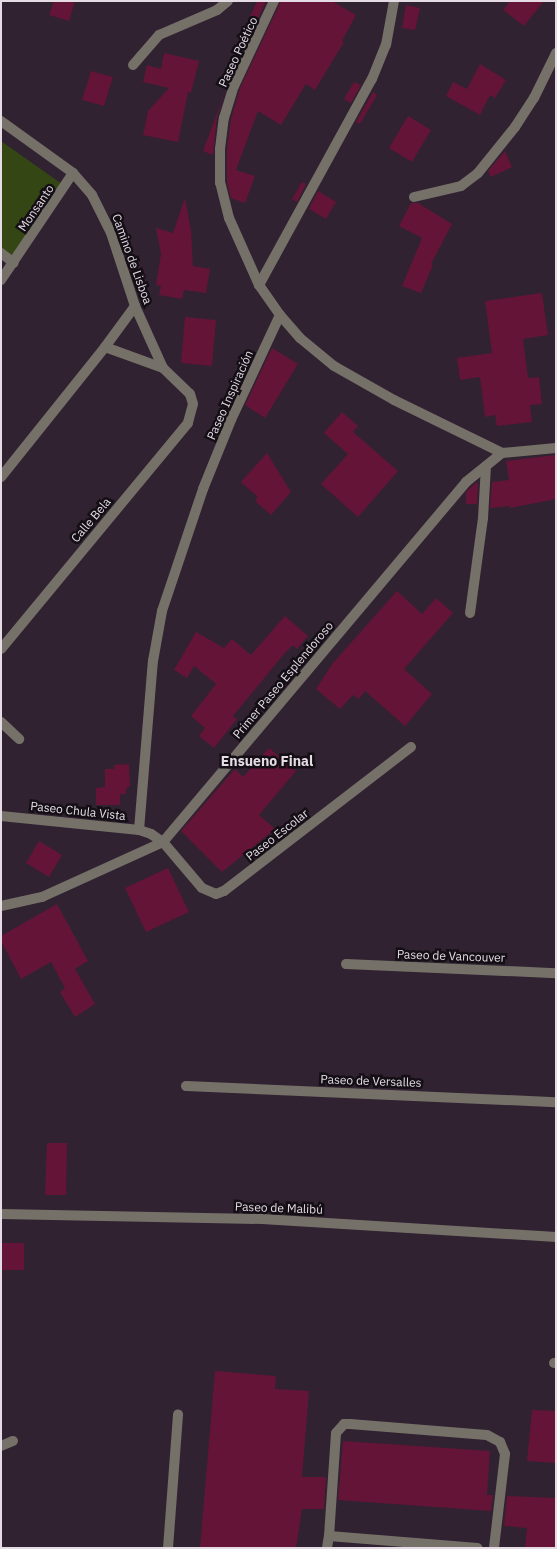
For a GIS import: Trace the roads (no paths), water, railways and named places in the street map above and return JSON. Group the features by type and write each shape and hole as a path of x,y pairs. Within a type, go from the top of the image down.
{"street":[{"path":"133,65 159,35 217,10 228,1"},
{"name":"Paseo Poético","path":"259,285 229,218 220,183 220,149 224,118 234,86 274,1"},
{"path":"394,1 386,46 372,79 259,285 280,315 300,338 334,366 394,400 502,453 556,448"},
{"path":"414,197 461,186 478,173 495,154 534,98 556,53"},
{"name":"Camino de Lisboa","path":"1,121 73,173 92,195 111,233 135,306 163,368 190,394 194,404"},
{"name":"Monsanto","path":"1,280 73,173"},
{"path":"1,253 14,263"},
{"path":"1,477 105,347 135,306"},
{"name":"Paseo Inspiración","path":"139,830 154,661 162,611 207,481 231,420 280,315"},
{"path":"105,347 163,368"},
{"name":"Calle Bela","path":"1,649 188,423 194,404"},
{"name":"Primer Paseo Esplendoroso","path":"1,906 42,897 163,842 466,482 502,453"},
{"path":"470,613 483,518 486,466"},
{"path":"1,722 19,739"},
{"name":"Paseo Escolar","path":"151,834 163,842 202,888 216,894 224,892 411,746"},
{"name":"Paseo Chula Vista","path":"1,816 139,830 151,834"},
{"name":"Paseo de Vancouver","path":"346,964 556,973"},
{"name":"Paseo de Versalles","path":"186,1086 556,1102"},
{"name":"Paseo de Malibú","path":"1,1214 262,1219 556,1237"},
{"path":"168,1548 178,1414"},
{"path":"327,1548 336,1432 344,1424 487,1435 500,1442 505,1454 494,1548"},
{"path":"1,1446 13,1441"},
{"path":"329,1536 368,1543 478,1548"}],"district":[{"name":"Ensueno Final","path":"267,761"}]}
